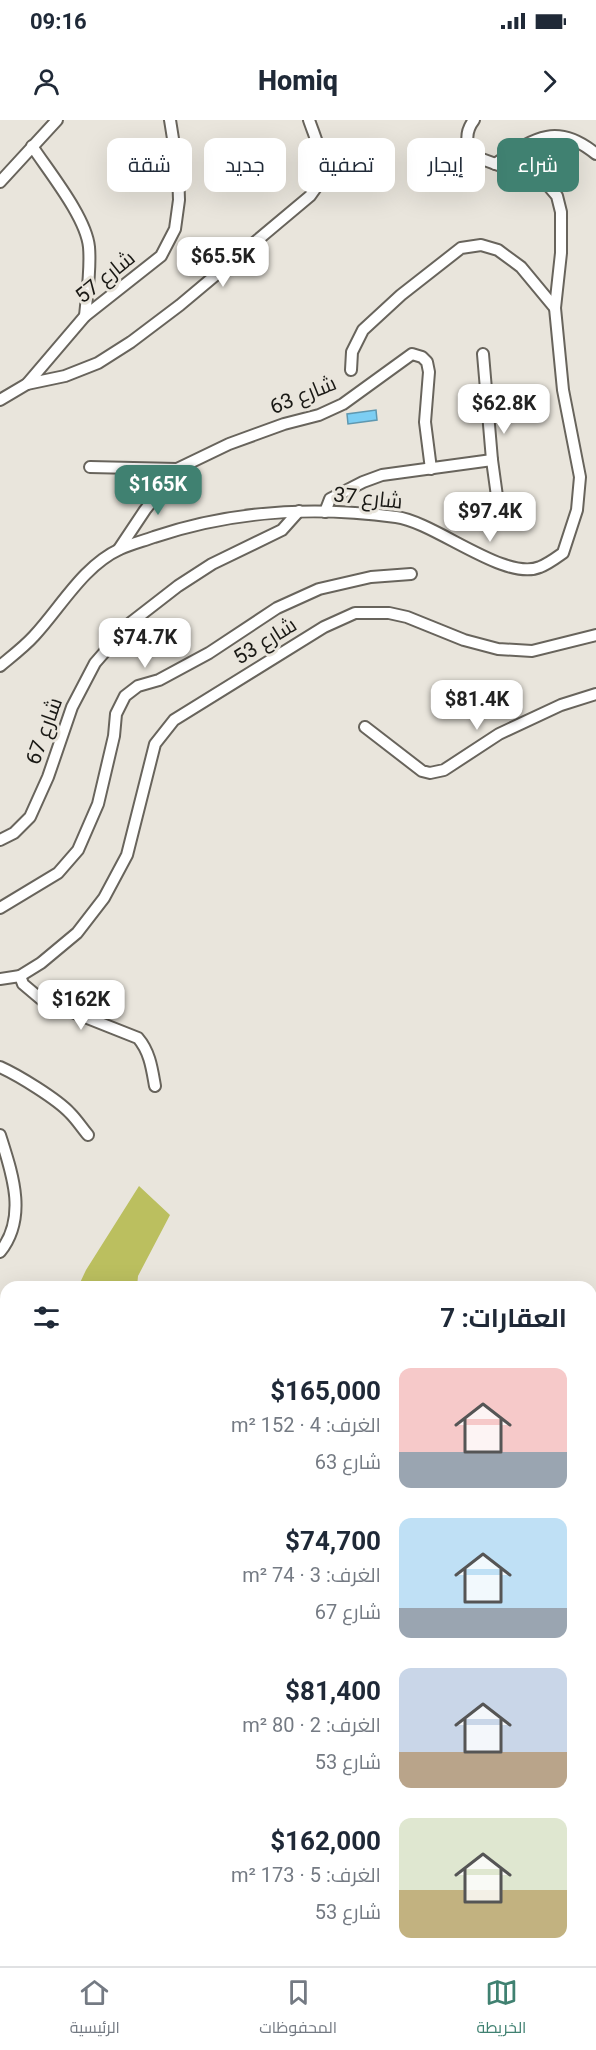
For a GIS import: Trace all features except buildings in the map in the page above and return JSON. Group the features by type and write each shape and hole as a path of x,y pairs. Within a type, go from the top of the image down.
{"street":[{"path":"0,182 57,120"},
{"name":"شارع 57","path":"0,400 27,384 85,316 160,256 175,229 179,200 178,170 170,120"},
{"path":"27,384 65,376 87,367 131,342 180,305 310,196 319,185 323,172 322,158 309,120"},
{"name":"شارع 37","path":"0,666 35,635 92,568 119,549 175,530 232,517 299,511 400,517 432,530 493,561 519,568 538,568 563,553 577,510 580,477 563,390 555,308 561,253 561,212 557,196 545,182 479,158 471,152 467,138 470,125 474,120"},
{"path":"495,164 526,143 556,136 570,137 584,144 596,154"},
{"path":"32,146 80,219 89,245 85,316"},
{"path":"351,370 352,352 363,330 460,248 481,245 498,250 521,267 555,308"},
{"name":"شارع 63","path":"119,549 144,510 177,469 229,444 284,424 319,415 335,407 412,354 422,357 427,362 429,372 425,422 431,469"},
{"path":"483,354 492,460 500,518"},
{"path":"325,512 330,500 363,482 382,475 492,460"},
{"path":"90,467 177,469"},
{"name":"شارع 67","path":"0,840 14,833 30,817 48,777 72,707 81,689 95,663 129,624 178,586 212,564 282,530 299,511"},
{"path":"0,908 58,873 78,850 98,804 114,736 116,714 125,696 138,686 159,681 210,653 277,608 319,589 371,577 411,574"},
{"name":"شارع 53","path":"0,979 20,976 41,963 77,933 104,898 127,855 155,744 174,720 324,627 355,613 389,613 407,617 464,640 498,649 532,651 596,635"},
{"path":"365,727 422,771 433,773 460,761 499,734 561,705 596,694"},
{"path":"20,976 23,984 42,1000 138,1038 148,1056 155,1086"},
{"path":"0,1066 16,1074 71,1113 88,1135"},
{"path":"0,1135 17,1213 12,1234 0,1252"}],"green space":[{"path":"139,1186 170,1215 138,1281 81,1281"}],"water":[{"path":"376,410 377,420 348,424 347,414"}]}
